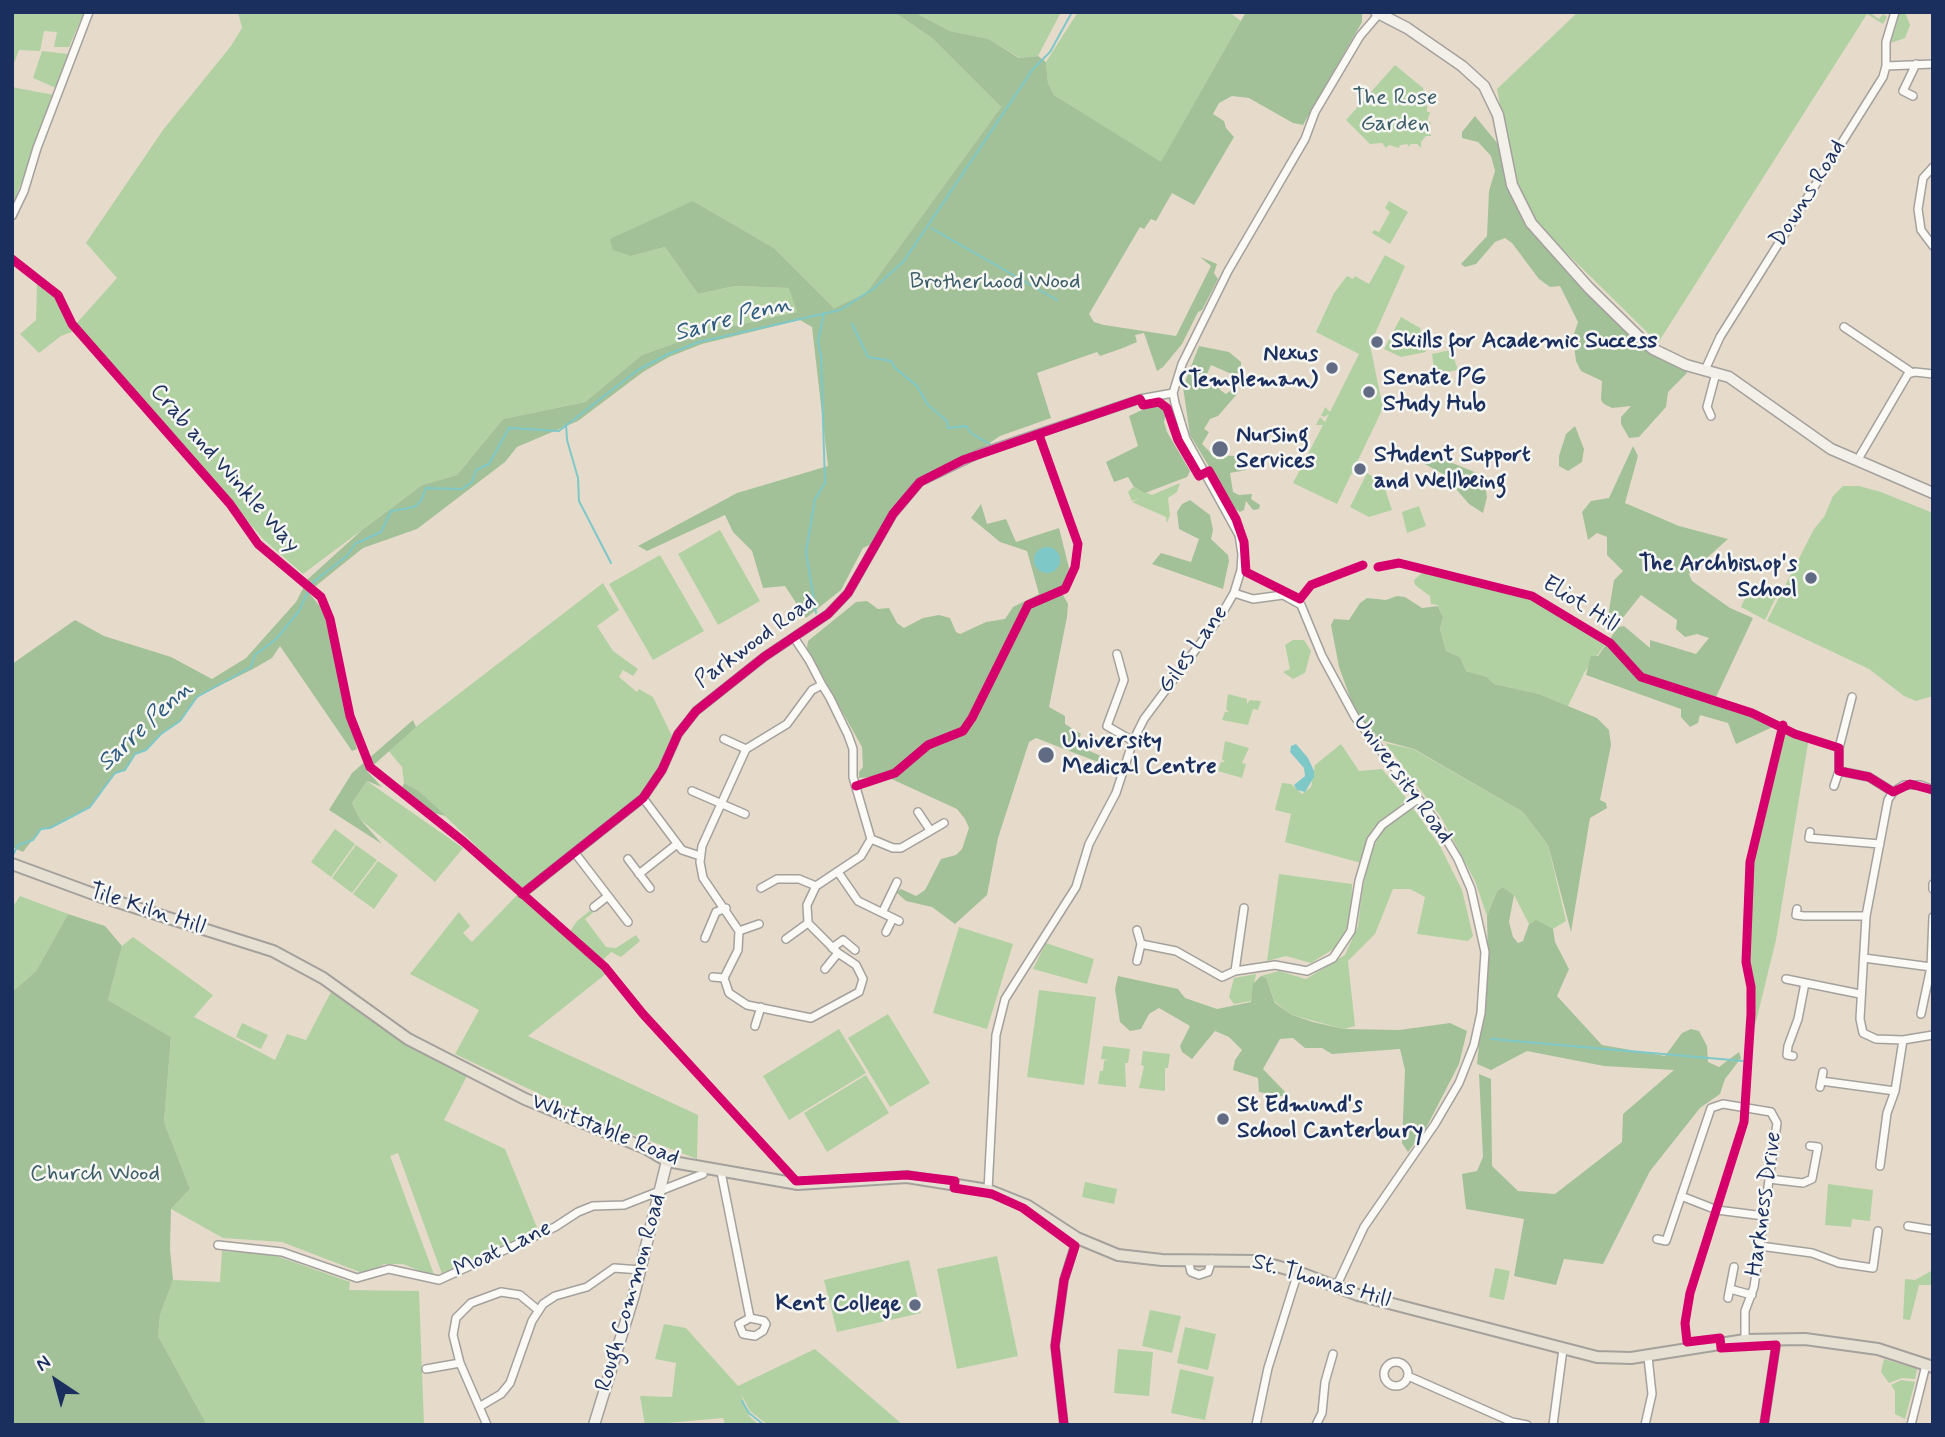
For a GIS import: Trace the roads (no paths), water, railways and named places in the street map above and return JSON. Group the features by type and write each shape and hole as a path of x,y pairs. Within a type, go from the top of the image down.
{"main road":[{"name":"Tile Kiln Hill","path":"12,864 282,956"},
{"name":"Whitstable Road","path":"282,956 323,978 408,1039 535,1103 645,1148 667,1161 798,1184 907,1177 988,1190 1028,1206 1077,1238"},
{"name":"St. Thomas Hill","path":"1077,1238 1123,1256 1188,1260 1247,1259 1298,1272 1336,1287 1563,1349"},
{"path":"1563,1349 1614,1359 1648,1357 1745,1340 1777,1339 1857,1345 1929,1366"}],"street":[{"path":"12,216 24,191 37,148 89,12"},
{"name":"Downs Road","path":"1705,370 1713,349 1882,79 1886,66 1886,42 1895,12"},
{"path":"1173,393 1189,346 1228,271 1305,139 1315,112 1339,70 1377,14 1407,28 1478,80 1496,107 1512,185 1531,223 1589,288 1646,343 1686,365 1716,373 1750,391 1815,440 1933,493"},
{"path":"1913,96 1903,91 1916,64"},
{"path":"1886,66 1933,64"},
{"path":"1933,167 1923,178 1918,209 1921,230 1933,246"},
{"path":"1844,327 1911,372 1933,374"},
{"path":"1857,461 1911,372"},
{"path":"1711,416 1707,407 1716,373"},
{"name":"Giles Lane","path":"988,1190 996,1035 1002,1009 1012,988 1076,887 1089,844 1116,793 1132,741 1156,702 1205,640 1234,593 1242,554 1239,535 1186,439 1173,393"},
{"name":"Parkwood Road","path":"522,894 643,798 662,770 678,734 696,710 764,657 795,639 828,614 848,593 893,514 920,482 980,453 1134,401 1173,393"},
{"name":"University Road","path":"1234,593 1253,599 1283,595 1301,605 1322,656 1355,716 1449,842 1471,889 1485,951 1481,1013 1474,1045 1450,1101 1364,1227 1336,1287"},
{"path":"795,639 822,685 848,735 853,749 853,777 871,839 861,856 816,886 807,905 808,923 861,971 862,987 854,996 811,1018 733,999 724,978 738,950 739,931 726,908 703,878 700,856 746,750 787,724 811,690 822,685"},
{"path":"1117,654 1124,680 1107,726 1132,741"},
{"path":"1834,786 1839,771 1839,748 1852,697"},
{"path":"724,739 746,750"},
{"path":"1839,771 1869,777 1893,792"},
{"path":"1933,790 1910,784 1893,792 1888,800 1866,916 1860,994 1860,1023 1863,1033 1876,1039 1903,1040 1933,1035"},
{"path":"692,791 745,814"},
{"path":"643,798 677,844 687,853 700,856"},
{"path":"1141,944 1176,951 1222,977 1235,971 1275,965 1307,971 1334,958 1351,931 1359,881 1371,840 1382,825 1418,799"},
{"path":"919,812 930,830"},
{"path":"871,839 893,848 901,848 944,822"},
{"path":"1810,832 1809,838 1880,844"},
{"path":"639,874 677,844"},
{"path":"575,853 628,922"},
{"path":"628,859 650,888"},
{"path":"838,872 858,901 896,919 886,932"},
{"path":"761,887 772,878 799,879 816,886"},
{"path":"883,911 897,882"},
{"path":"594,907 608,896"},
{"path":"705,938 716,912 726,908"},
{"path":"1235,971 1244,908"},
{"path":"1797,909 1796,915 1804,916 1866,916"},
{"path":"1921,1014 1931,967 1931,916"},
{"path":"786,939 808,923"},
{"path":"739,931 759,924"},
{"path":"1137,930 1141,944 1137,961"},
{"path":"825,969 843,940 855,950"},
{"path":"1864,958 1931,967"},
{"path":"713,977 724,978"},
{"path":"1786,979 1860,994"},
{"path":"1793,1056 1787,1055 1788,1046 1798,1019 1805,983"},
{"path":"755,1026 761,1007"},
{"path":"1880,1166 1887,1114 1895,1091 1903,1040"},
{"path":"1821,1080 1895,1091"},
{"name":"Harkness Drive","path":"1657,1239 1666,1241 1709,1111 1719,1104 1767,1109 1777,1123 1752,1295 1745,1311 1745,1340"},
{"path":"1769,1179 1803,1183 1812,1179 1818,1147 1810,1146"},
{"name":"Rough Common Road","path":"594,1425 641,1270 667,1161"},
{"path":"721,1172 750,1318"},
{"name":"Moat Lane","path":"218,1245 282,1252 357,1278 389,1269 439,1280 555,1227 578,1212 593,1206 624,1205 703,1174"},
{"path":"1681,1196 1717,1210 1764,1216"},
{"path":"1908,1226 1933,1230"},
{"path":"1760,1246 1812,1252 1839,1263 1873,1268 1878,1231"},
{"path":"1064,1425 1055,1346 1064,1280 1077,1238"},
{"path":"1734,1267 1729,1294 1752,1295"},
{"path":"479,1407 501,1394 510,1383 538,1310 555,1296 587,1287 614,1268 641,1270"},
{"path":"1256,1425 1268,1368 1298,1272"},
{"path":"486,1425 460,1363 453,1329 456,1318 471,1303 507,1291 520,1295 538,1310"},
{"path":"1763,1425 1777,1339"},
{"path":"1553,1425 1563,1349"},
{"path":"1645,1425 1652,1394 1648,1357"},
{"path":"1316,1425 1322,1413 1328,1358"},
{"path":"426,1369 460,1363"},
{"path":"1911,1425 1929,1366"},
{"path":"1052,1388 1058,1372"},
{"path":"1408,1376 1512,1422 1527,1425"}],"water":[{"path":"1047,547 1056,551 1060,560 1056,569 1047,573 1038,569 1034,560 1038,551"},
{"path":"1296,744 1308,758 1314,771 1314,777 1305,792 1297,790 1294,785 1305,776 1304,768 1290,752 1291,746"}],"waterway":[{"name":"Sarre Penn","path":"12,857 18,845 33,840 41,829 50,828 90,807 115,773 125,770 135,754 146,750 161,734 180,721 197,697 251,667 255,655 276,639 299,611 312,583 347,556 355,544 381,532 391,511 414,507 421,501 426,488 462,489 472,482 476,470 489,464 509,428 559,431 638,370 668,354 699,342 840,310 873,289 904,261 1033,69 1050,52 1072,12"},
{"path":"931,228 1057,300"},
{"path":"816,613 806,552 815,499 825,483 821,357 818,341 824,313"},
{"path":"852,324 868,357 891,361 895,368 917,386 928,405 947,421 948,428 966,426 971,433 991,445"},
{"path":"566,424 567,440 578,478 579,501 611,563"},
{"path":"1491,1039 1743,1061"},
{"path":"742,1401 749,1413 764,1425"}],"place":[{"name":"Skills for Academic Success","path":"1377,342"},
{"name":"Nexus (Templeman)","path":"1332,368"},
{"name":"Senate PG Study Hub","path":"1369,392"},
{"name":"Nursing Services","path":"1220,449"},
{"name":"Student Support and Wellbeing","path":"1360,469"},
{"name":"The Archbishop's School","path":"1811,578"},
{"name":"University Medical Centre","path":"1046,755"},
{"name":"St Edmund's School Canterbury","path":"1223,1119"},
{"name":"Kent College","path":"915,1305"}],"park label":[{"name":"The Rose Garden","path":"1395,112"},
{"name":"Brotherhood Wood","path":"995,283"},
{"name":"Church Wood","path":"95,1175"}]}
